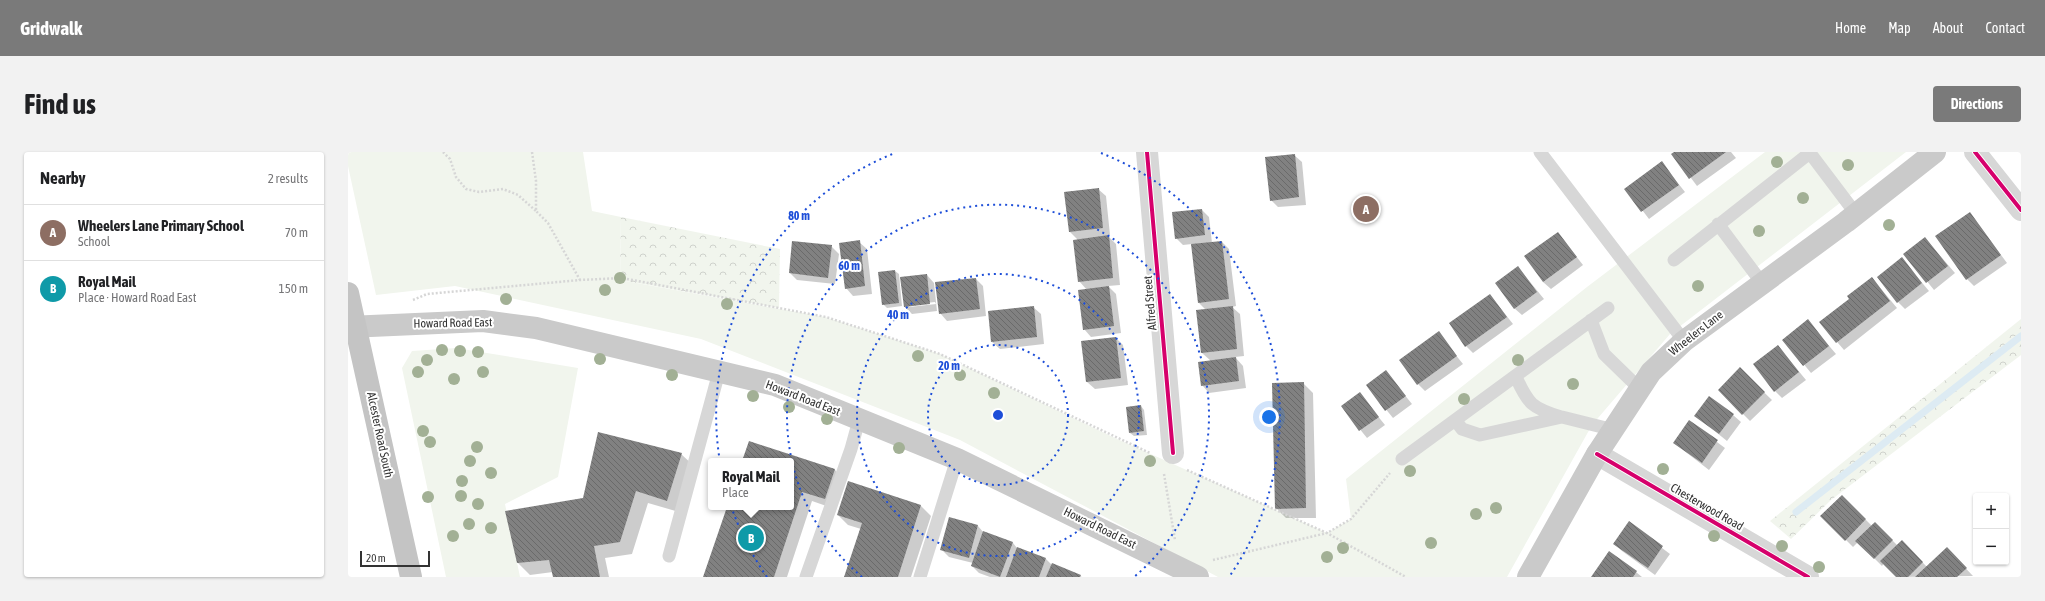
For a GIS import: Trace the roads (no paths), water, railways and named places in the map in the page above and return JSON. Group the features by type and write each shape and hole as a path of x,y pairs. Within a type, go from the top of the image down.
{"highway":[{"name":"Alcester Road South","path":"348,293 352,326 407,576"}],"main road":[{"name":"Wheelers Lane","path":"1528,577 1597,454 1651,372 1684,341 1856,214 1934,152"},
{"name":"Howard Road East","path":"352,326 483,321 536,328 775,385 957,459 1189,572"}],"street":[{"name":"Alfred Street","path":"1147,152 1172,459"},
{"path":"1975,152 2021,210"},
{"name":"Chesterwood Road","path":"1597,454 1808,577"}],"lane":[{"path":"1540,152 1684,341"},
{"path":"1674,260 1718,224 1811,153 1856,214"},
{"path":"1718,224 1762,283"},
{"path":"1402,459 1456,421 1608,308"},
{"path":"1592,320 1604,354 1640,389"},
{"path":"669,556 718,372"},
{"path":"1516,377 1525,398 1543,411 1614,430"},
{"path":"1456,421 1462,429 1480,435 1562,417"},
{"path":"806,577 851,450 859,420"},
{"path":"920,577 957,459"}],"waterway":[{"path":"1796,512 2021,336"}],"place":[{"name":"Wheelers Lane Primary School","path":"1366,209"},
{"name":"Royal Mail","path":"751,538"}]}
